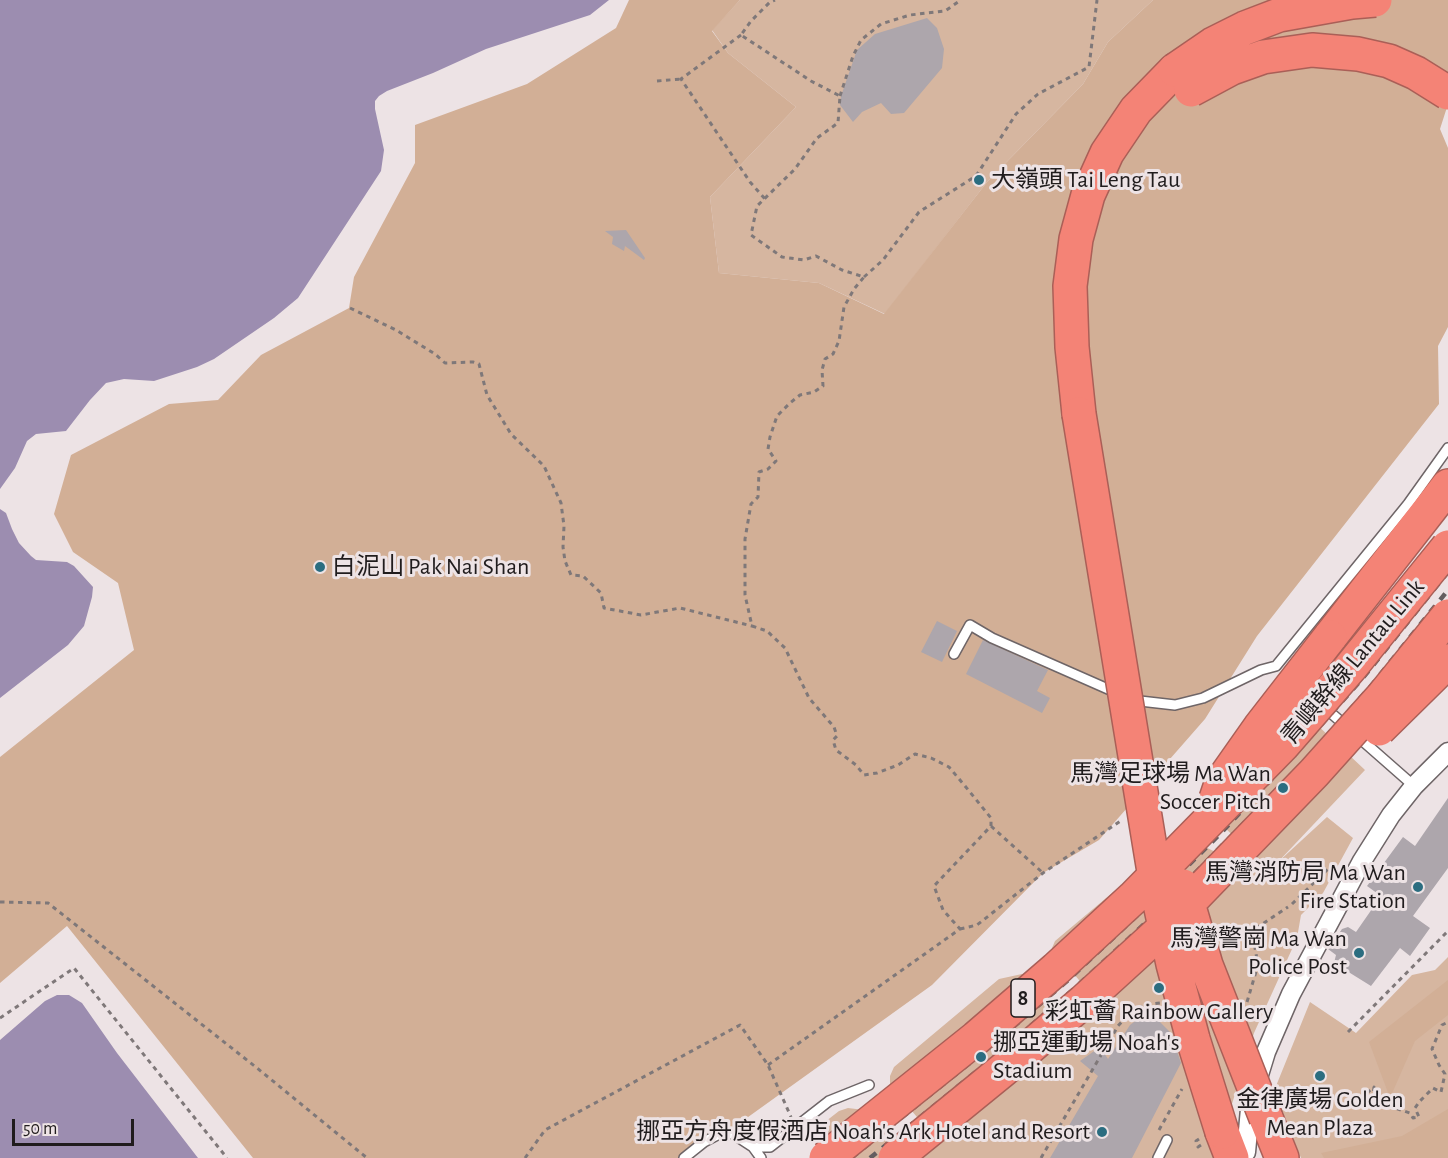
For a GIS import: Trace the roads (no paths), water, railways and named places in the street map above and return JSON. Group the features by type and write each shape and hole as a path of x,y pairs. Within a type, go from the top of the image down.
{"highway":[{"path":"1282,1158 1206,964 1178,869 1168,827 1090,414 1072,347 1070,286 1076,240 1088,195 1107,153 1136,110 1183,80 1213,44 1245,28 1279,15 1375,0"},
{"path":"1183,80 1232,68 1263,57 1312,50 1358,54 1389,62 1416,73 1448,93"},
{"path":"1090,414 1157,890 1173,964 1193,1039 1239,1155"},
{"path":"1208,824 1222,781 1228,772 1274,709 1448,486"},
{"name":"青嶼幹線 Lantau Link","path":"826,1158 958,1053 1056,969 1133,898 1283,745 1350,668 1448,547"},
{"name":"青嶼幹線 Lantau Link","path":"895,1158 1003,1070 1163,928 1314,774 1383,696 1448,616"},
{"path":"1238,853 1294,809 1439,668"}],"street":[{"path":"1257,1078 1291,994 1368,852 1391,815 1413,786 1448,752"},
{"path":"1239,1155 1250,1109"}],"lane":[{"path":"1282,672 1448,448"},
{"path":"954,654 970,626 1107,689 1140,701 1175,705 1203,698 1261,670 1282,672 1305,691"},
{"path":"1313,698 1413,786"},
{"path":"753,1147 770,1147 829,1101 869,1085"},
{"path":"684,1158 704,1142 721,1133 733,1134 753,1147 761,1158"},
{"path":"1158,1158 1167,1140"}],"railway":[{"path":"851,1158 986,1050 1067,981 1144,909 1219,835 1294,755 1362,679 1448,572"},
{"path":"870,1158 1074,989 1152,917 1303,763 1371,686 1448,590"}],"place":[{"name":"大嶺頭 Tai Leng Tau","path":"979,180"},
{"name":"白泥山 Pak Nai Shan","path":"320,567"},
{"name":"馬灣足球場 Ma Wan Soccer Pitch","path":"1283,788"},
{"name":"馬灣消防局 Ma Wan Fire Station","path":"1418,887"},
{"name":"馬灣警崗 Ma Wan Police Post","path":"1359,953"},
{"name":"彩虹薈 Rainbow Gallery","path":"1159,988"},
{"name":"挪亞運動場 Noah's Stadium","path":"981,1057"},
{"name":"金律廣場 Golden Mean Plaza","path":"1320,1076"},
{"name":"挪亞方舟度假酒店 Noah's Ark Hotel and Resort","path":"1102,1132"}]}
